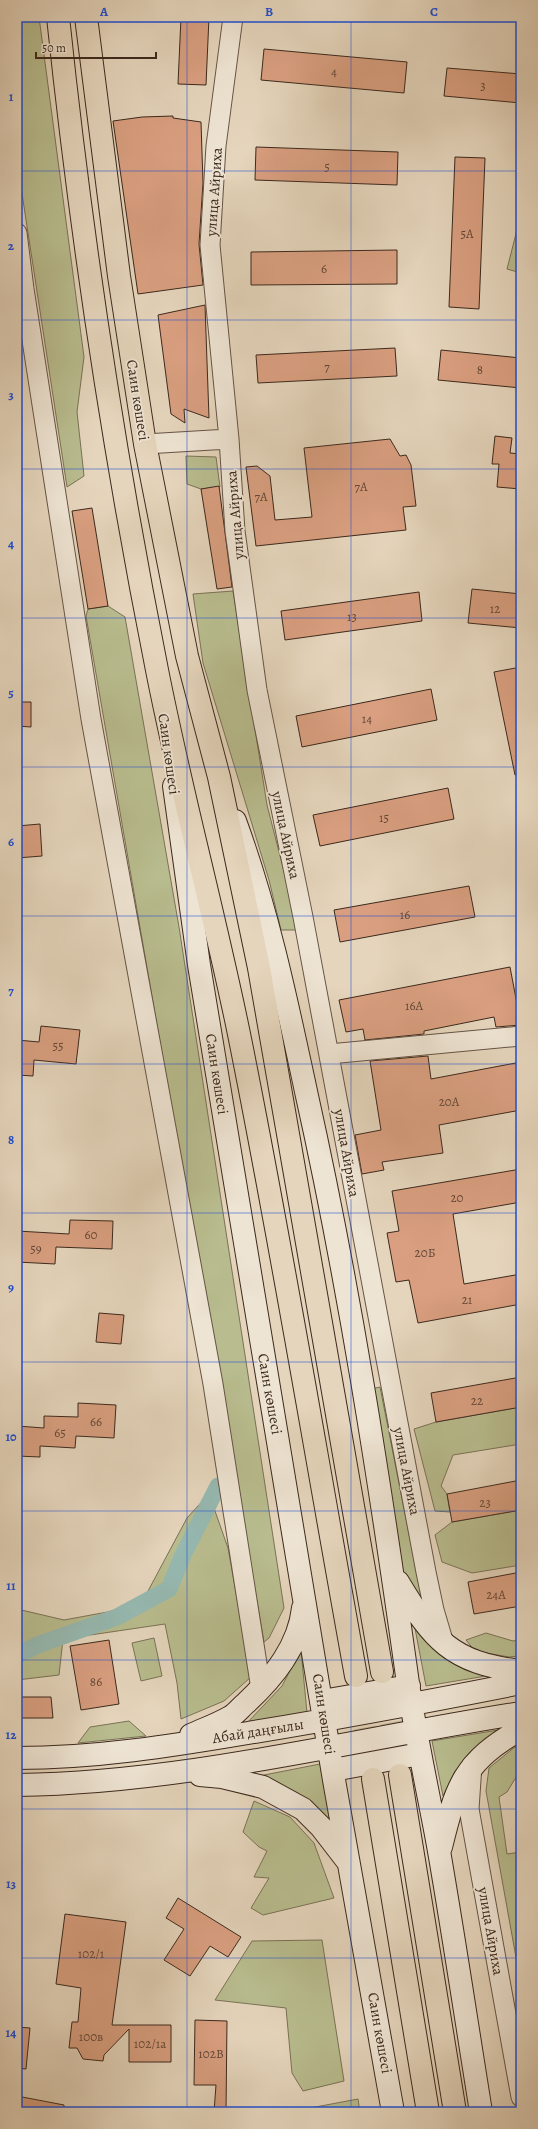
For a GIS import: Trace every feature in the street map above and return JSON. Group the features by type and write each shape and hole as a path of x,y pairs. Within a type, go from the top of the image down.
{"main road":[{"name":"Саин көшесі","path":"58,17 90,284 116,450 157,674 199,965 305,1593 329,1747 394,2112"},
{"name":"Саин көшесі","path":"86,17 119,276 146,444 187,656 219,777 259,968 382,1672"},
{"name":"Саин көшесі","path":"157,674 225,967 256,1119 356,1676"},
{"name":"Саин көшесі","path":"219,777 255,875 281,976 325,1176 358,1354 394,1577 410,1695 439,1854 481,2112"},
{"path":"394,1577 418,1616 450,1649 467,1659 493,1668 521,1671"},
{"path":"172,1746 231,1716 261,1689 284,1660 295,1640 301,1622 305,1593"},
{"path":"410,1695 521,1683"},
{"name":"Абай даңғылы","path":"17,1758 123,1753 172,1746 323,1711 410,1695"},
{"name":"Абай даңғылы","path":"17,1785 122,1779 171,1772 329,1747 416,1730 521,1713"},
{"path":"439,1854 451,1806 459,1786 472,1765 491,1748 521,1729"},
{"path":"333,1770 420,1754"},
{"path":"171,1772 222,1777 263,1787 303,1809 321,1827 350,1864"},
{"path":"400,1776 455,2112"},
{"path":"373,1779 428,2112"}],"street":[{"name":"улица Айриха","path":"233,17 216,146 210,245 229,439 235,531 256,682 329,1054 426,1572 434,1610 444,1644"},
{"path":"17,233 24,289 91,719 213,1384 261,1689"},
{"path":"146,444 229,439"},
{"path":"329,1054 521,1036"},
{"path":"325,1176 351,1171"},
{"name":"улица Айриха","path":"472,1765 469,1810 521,2097"}],"green space":[{"path":"17,17 39,17 84,357 77,412 84,476 67,487 17,161"},
{"path":"519,222 521,223 521,273 507,269"},
{"path":"186,456 216,457 220,487 201,489 187,484"},
{"path":"233,591 267,805 299,930 281,930 269,880 203,663 193,594"},
{"path":"108,606 125,617 179,927 284,1608 269,1638 264,1642 86,616 88,609"},
{"path":"380,1387 424,1610 401,1573 371,1389"},
{"path":"521,1407 521,1444 453,1455 441,1486 447,1494 450,1512 435,1511 414,1429 436,1422"},
{"path":"209,1494 228,1548 251,1677 224,1701 181,1719 177,1683 165,1624 63,1639 59,1675 17,1680 17,1609 64,1620 140,1606 187,1518"},
{"path":"521,1510 521,1565 472,1573 442,1562 435,1535 452,1522"},
{"path":"413,1618 498,1674 426,1686"},
{"path":"486,1633 513,1641 521,1639 521,1656 509,1657 475,1651 466,1640"},
{"path":"154,1638 162,1676 141,1681 132,1643"},
{"path":"301,1650 307,1713 247,1723 282,1686"},
{"path":"129,1721 146,1736 78,1743 90,1727"},
{"path":"498,1730 475,1749 455,1771 443,1796 432,1741"},
{"path":"521,1742 521,1773 518,1774 507,1792 499,1797 507,1854 521,1852 521,1868 517,1869 521,1889 521,1985 486,1791 489,1768"},
{"path":"320,1764 331,1824 298,1793 259,1776"},
{"path":"254,1801 290,1817 314,1843 334,1898 263,1915 251,1908 269,1878 254,1877 267,1851 259,1847 243,1832"},
{"path":"322,1940 344,2081 303,2091 292,2073 286,2008 215,2000 252,1941"},
{"path":"358,2099 360,2112 294,2111"}],"building":[{"path":"181,17 209,17 206,85 178,84"},
{"path":"264,49 407,62 404,93 261,80"},
{"path":"447,68 521,74 521,103 444,96"},
{"path":"173,116 173,118 201,122 203,183 199,244 203,285 138,294 113,121 142,117"},
{"path":"256,147 398,152 397,185 255,180"},
{"path":"455,157 485,158 479,309 449,307"},
{"path":"397,250 397,284 251,285 251,252"},
{"path":"205,305 209,418 184,409 185,423 171,414 158,315"},
{"path":"395,348 397,376 258,383 256,355"},
{"path":"441,350 521,358 521,388 438,380"},
{"path":"495,436 512,438 510,453 521,454 521,489 497,487 499,464 492,464"},
{"path":"390,439 400,456 406,455 411,465 416,506 403,507 406,530 256,546 246,467 257,466 270,476 275,520 312,517 304,448"},
{"path":"219,486 232,587 217,589 201,489"},
{"path":"92,508 108,606 88,609 72,511"},
{"path":"472,589 521,594 521,628 468,623"},
{"path":"419,592 422,621 285,640 281,611"},
{"path":"521,667 521,775 515,775 494,672"},
{"path":"431,689 437,720 302,747 296,716"},
{"path":"17,702 31,702 31,727 17,726"},
{"path":"448,788 454,819 320,846 313,815"},
{"path":"40,824 42,856 17,858 17,826"},
{"path":"469,886 475,917 340,942 334,910"},
{"path":"510,967 521,1025 496,1027 494,1017 424,1031 424,1034 365,1040 363,1029 346,1032 339,1000"},
{"path":"41,1026 80,1030 76,1064 34,1060 33,1076 17,1075 17,1040 39,1042"},
{"path":"428,1056 431,1079 521,1062 521,1110 439,1125 443,1153 382,1162 384,1170 362,1174 355,1135 381,1130 370,1061"},
{"path":"521,1169 521,1202 453,1214 464,1284 521,1274 521,1304 418,1323 409,1280 396,1282 387,1233 399,1231 392,1191"},
{"path":"70,1220 113,1221 112,1249 56,1247 55,1264 17,1262 17,1231 69,1234"},
{"path":"99,1313 124,1315 121,1344 96,1342"},
{"path":"521,1377 521,1407 436,1422 431,1393"},
{"path":"78,1403 116,1405 114,1438 76,1436 75,1448 40,1446 40,1457 17,1456 17,1426 44,1428 44,1416 78,1417"},
{"path":"521,1480 521,1510 452,1522 447,1494"},
{"path":"521,1572 521,1606 474,1614 468,1582"},
{"path":"109,1640 119,1704 81,1710 70,1646"},
{"path":"17,1697 51,1697 53,1718 17,1718"},
{"path":"178,1898 241,1937 228,1957 210,1946 190,1976 164,1960 184,1929 166,1918"},
{"path":"65,1914 126,1922 112,2025 171,2025 171,2062 129,2062 129,2029 104,2055 103,2061 83,2059 77,2048 69,2048 72,2022 78,2022 81,1988 56,1984"},
{"path":"195,2020 227,2021 226,2112 214,2112 216,2085 194,2085"},
{"path":"17,2027 30,2028 26,2069 17,2068"},
{"path":"17,2096 64,2105 64,2112 17,2112"}],"waterway":[{"path":"17,1655 40,1644 117,1617 169,1589 183,1555 218,1486"}],"tunnel":[{"path":"385,1690 397,1755"},
{"path":"359,1695 370,1759"}]}
